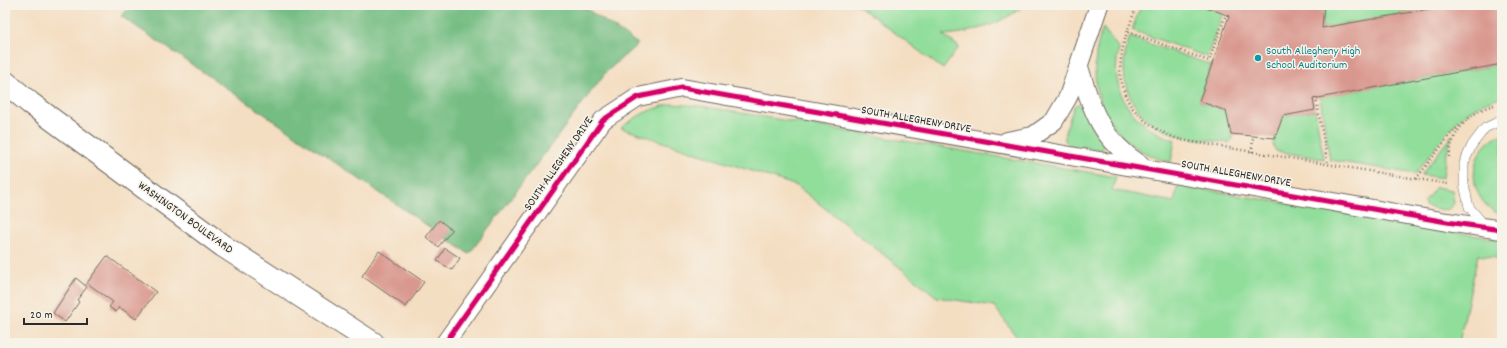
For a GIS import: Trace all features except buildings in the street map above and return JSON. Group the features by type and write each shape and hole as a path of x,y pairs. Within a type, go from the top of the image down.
{"street":[{"name":"SOUTH ALLEGHENY DRIVE","path":"995,144 1033,136 1054,121 1068,98 1099,5"},
{"path":"1079,68 1089,100 1099,124 1123,153 1145,168"},
{"name":"WASHINGTON BOULEVARD","path":"5,82 30,103 223,246 372,343"},
{"name":"SOUTH ALLEGHENY DRIVE","path":"445,343 603,120 638,97 682,88 995,144 1145,168 1494,228"}],"lane":[{"name":"SOUTH ALLEGHENY DRIVE","path":"1494,228 1469,207 1464,184 1464,163 1472,145 1486,128 1502,120"}],"path":[{"path":"1137,5 1121,58 1122,84 1129,102 1142,120 1152,128 1181,140 1448,185 1447,177"},
{"path":"1128,32 1209,61 1214,51 1226,14"},
{"path":"1316,98 1328,164"},
{"path":"1416,180 1449,136 1464,122 1474,113 1498,104"},
{"path":"1448,159 1454,141 1464,122"},
{"path":"1252,152 1253,137"}],"green space":[{"path":"133,5 581,5 638,44 606,72 469,254 121,16"},
{"path":"858,5 1025,5 1016,12 987,26 976,30 943,35 959,47 943,69"},
{"path":"1141,5 1200,5 1223,13 1207,57 1132,30"},
{"path":"1324,5 1451,5 1322,28"},
{"path":"1103,28 1119,49 1117,80 1121,94 1136,117 1160,134 1175,140 1171,162 1149,155 1131,144 1116,129 1105,112 1098,92 1095,72 1097,50"},
{"path":"1130,37 1211,65 1199,101 1226,111 1233,139 1229,143 1191,138 1169,132 1155,125 1144,116 1128,93 1125,80 1124,66"},
{"path":"1502,64 1502,97 1474,108 1462,117 1452,127 1415,174 1330,160 1320,97"},
{"path":"672,104 700,106 1116,177 1112,190 1174,202 1178,185 1502,240 1502,259 1478,255 1459,343 1021,343 994,306 937,297 797,186 621,128 633,119 645,113"},
{"path":"1077,104 1082,106 1091,127 1104,144 1102,150 1069,145 1065,141 1065,132 1074,106"},
{"path":"1315,110 1324,159 1276,151 1273,145 1283,116"},
{"path":"1502,134 1502,215 1490,208 1481,199 1476,187 1474,175 1476,162 1481,151 1490,141"},
{"path":"1452,135 1445,159 1443,178 1421,175"},
{"path":"1436,187 1452,190 1454,203 1450,209 1444,210 1425,206 1425,201"}],"cycle path":[{"path":"445,343 603,120 638,97 682,88 1447,222 1502,230"}],"place":[{"name":"South Allegheny High School Auditorium","path":"1258,58"}]}
